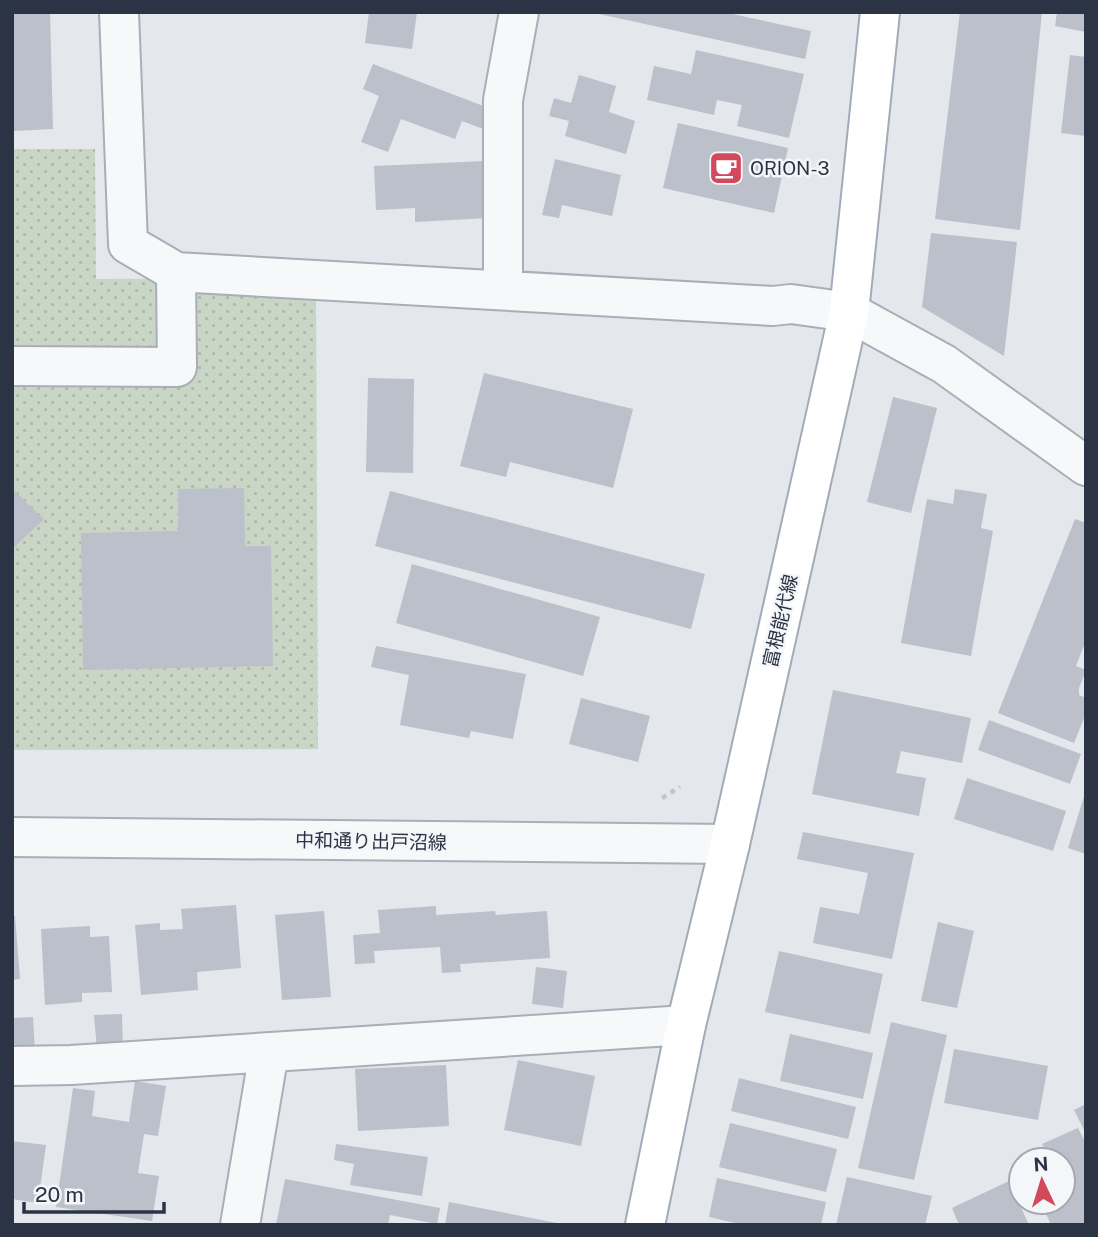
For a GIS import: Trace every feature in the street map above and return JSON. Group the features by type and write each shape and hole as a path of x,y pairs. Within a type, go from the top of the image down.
{"main road":[{"name":"富根能代線","path":"645,1225 686,1025 730,845 849,312 880,12"}],"street":[{"path":"119,12 128,244 176,272 773,306 791,304 849,312 944,364 1086,466"},
{"path":"503,290 503,100 519,12"},
{"path":"12,366 177,368 176,272"},
{"name":"中和通り出戸沼線","path":"12,838 730,845"},
{"path":"12,1066 686,1025"},
{"path":"240,1225 269,1052"}],"green space":[{"path":"12,149 95,149 96,279 316,278 318,749 12,750"}],"building":[{"path":"12,12 50,12 53,129 12,131"},
{"path":"369,12 417,12 412,49 365,43"},
{"path":"590,12 723,12 811,31 805,59"},
{"path":"960,12 1042,12 1020,230 935,219"},
{"path":"1057,12 1086,12 1086,32 1055,26"},
{"path":"696,50 804,74 789,138 737,126 742,105 717,100 714,115 647,100 654,66 691,74"},
{"path":"1070,55 1086,57 1086,136 1061,133"},
{"path":"373,64 494,110 486,130 462,121 455,139 401,119 388,152 361,142 379,96 363,89"},
{"path":"579,75 616,86 609,112 635,121 626,154 565,136 569,121 549,116 554,98 571,103"},
{"name":"ORION-3","path":"678,123 788,148 774,213 663,188"},
{"path":"555,159 621,175 612,216 562,205 559,218 542,215"},
{"path":"485,161 488,218 415,222 415,208 376,210 374,166"},
{"path":"931,233 1017,242 1004,356 922,307"},
{"path":"484,373 633,409 613,488 510,462 506,477 460,466"},
{"path":"368,378 414,379 413,473 366,472"},
{"path":"893,397 937,408 911,513 867,502"},
{"path":"244,488 245,546 271,546 273,666 83,670 81,533 178,531 178,489"},
{"path":"12,489 44,519 12,549"},
{"path":"955,489 987,494 981,528 993,531 971,656 901,643 927,499 953,504"},
{"path":"390,491 705,574 691,629 375,546"},
{"path":"1075,519 1086,523 1086,640 1076,666 1086,670 1079,695 1086,698 1086,713 1074,743 998,713"},
{"path":"412,564 600,617 583,676 396,623"},
{"path":"376,646 526,674 513,739 471,731 469,738 400,725 409,675 371,667"},
{"path":"833,690 971,718 962,763 901,751 896,773 926,778 919,816 812,794"},
{"path":"581,698 650,716 638,762 569,744"},
{"path":"989,720 1081,754 1070,784 978,750"},
{"path":"967,778 1066,811 1053,851 954,819"},
{"path":"1086,793 1086,854 1068,848"},
{"path":"803,832 914,853 892,959 813,943 820,907 859,914 868,873 797,859"},
{"path":"236,905 241,968 197,972 198,990 141,995 135,925 160,923 160,930 183,929 181,909"},
{"path":"436,906 436,915 495,911 496,915 547,911 550,958 460,964 461,972 442,973 440,947 374,951 375,963 355,964 353,935 380,933 378,910"},
{"path":"324,911 331,997 282,1000 275,915"},
{"path":"12,916 15,916 20,979 12,980"},
{"path":"938,922 974,931 957,1008 921,1001"},
{"path":"90,926 90,937 109,936 112,992 82,993 82,1002 45,1005 41,929"},
{"path":"779,951 883,974 870,1034 765,1012"},
{"path":"536,967 567,971 563,1008 532,1004"},
{"path":"122,1014 123,1049 97,1050 94,1015"},
{"path":"33,1017 35,1052 12,1054 12,1018"},
{"path":"891,1022 947,1035 914,1180 858,1168"},
{"path":"790,1034 873,1053 863,1099 780,1081"},
{"path":"954,1049 1048,1066 1038,1120 944,1103"},
{"path":"518,1060 595,1076 581,1146 504,1130"},
{"path":"446,1065 449,1126 358,1131 355,1069"},
{"path":"739,1078 856,1107 848,1139 731,1111"},
{"path":"135,1081 166,1086 158,1136 144,1134 138,1173 159,1176 152,1221 56,1207 73,1088 95,1091 92,1116 129,1122"},
{"path":"1086,1104 1086,1134 1074,1110"},
{"path":"730,1123 837,1149 826,1192 719,1167"},
{"path":"1078,1128 1086,1144 1086,1225 1051,1225 1047,1216 1077,1216 1077,1146 1042,1144"},
{"path":"12,1141 46,1145 38,1203 12,1199"},
{"path":"336,1144 428,1157 422,1196 350,1185 354,1164 334,1160"},
{"path":"847,1177 932,1196 925,1225 836,1225"},
{"path":"717,1178 826,1202 821,1225 744,1225 709,1217"},
{"path":"285,1179 440,1208 437,1224 390,1215 388,1225 276,1225"},
{"path":"1007,1182 1007,1216 1025,1216 1029,1225 959,1225 952,1208"},
{"path":"449,1202 557,1223 557,1225 445,1225"}],"place":[{"name":"ORION-3","path":"726,168"}]}
